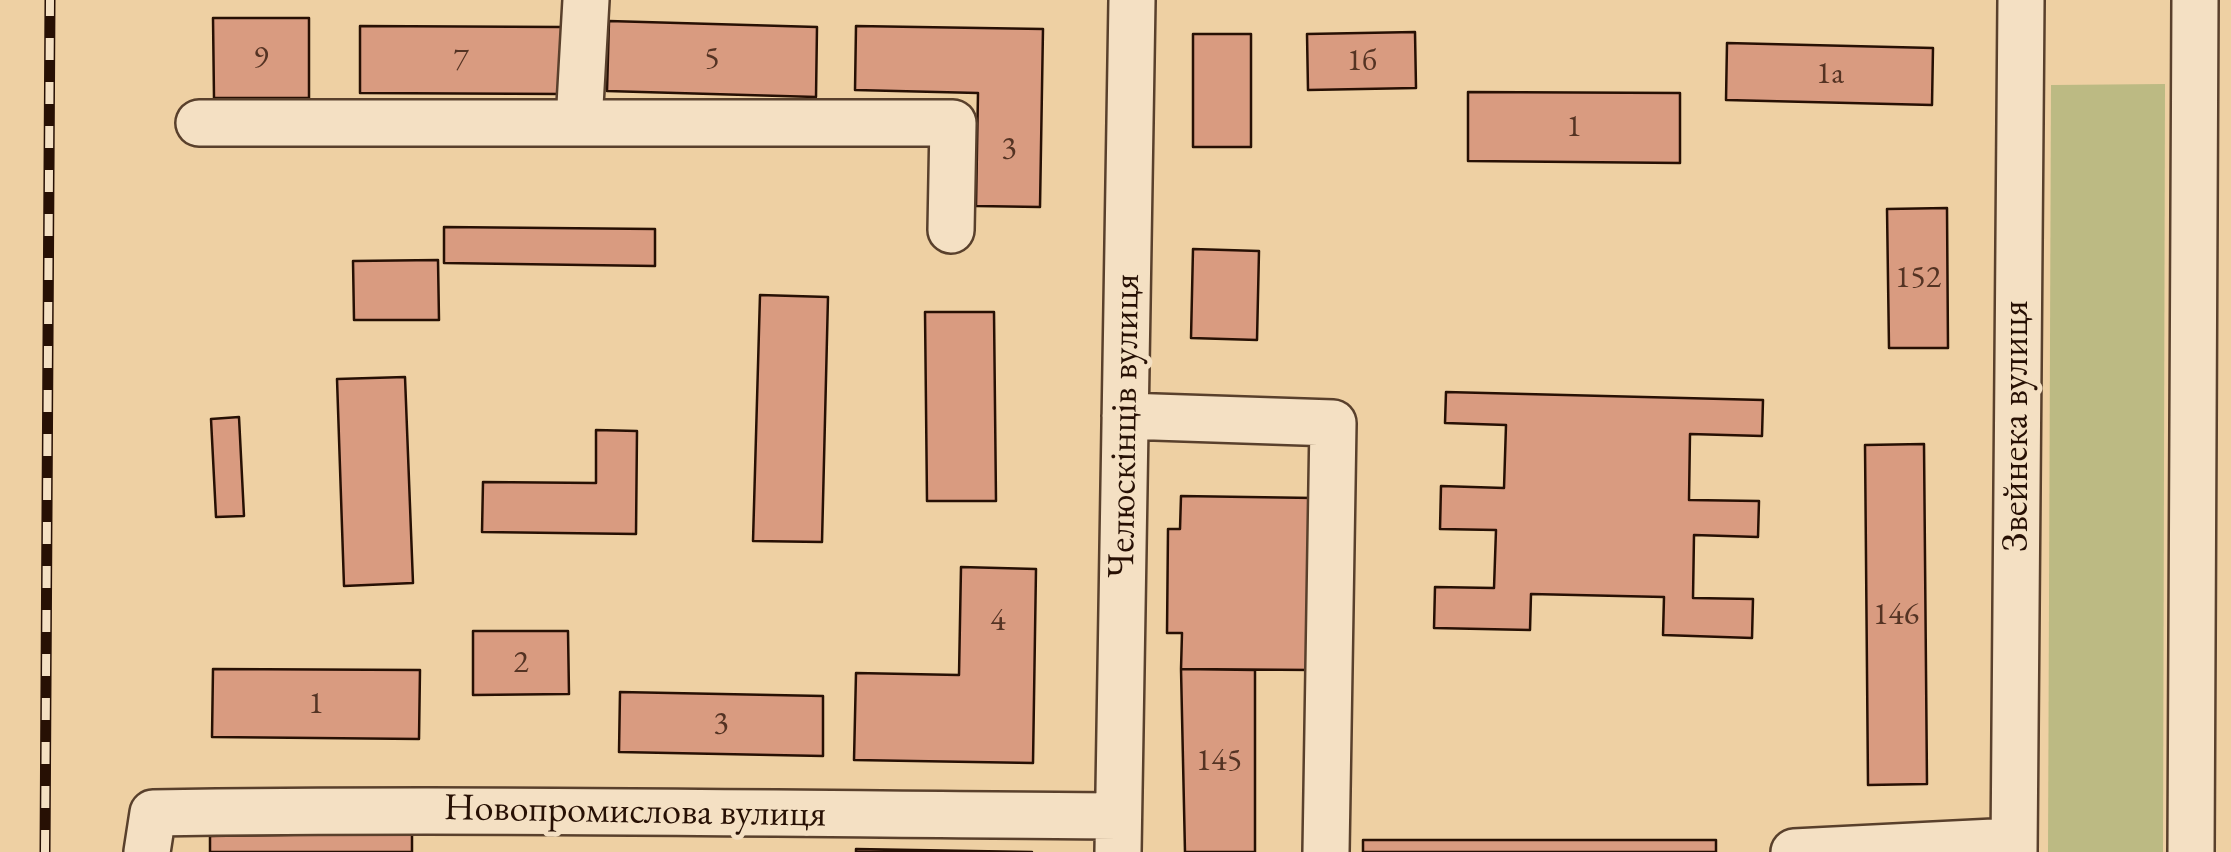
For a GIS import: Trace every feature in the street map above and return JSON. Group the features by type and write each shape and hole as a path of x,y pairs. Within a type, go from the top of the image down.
{"street":[{"path":"579,123 586,0"},
{"name":"Челюскінців вулиця","path":"1118,834 1132,0"},
{"name":"Звейнека вулиця","path":"2014,847 2021,0"},
{"path":"2191,852 2195,0"},
{"path":"199,122 952,123 952,230"},
{"path":"1125,416 1333,423 1326,852"},
{"name":"Новопромислова вулиця","path":"150,832 456,808 599,833 1118,834"},
{"path":"1794,852 2014,847"}],"shaded area":[{"path":"2165,84 2163,852 2048,852 2051,85"}],"building":[{"path":"213,18 309,18 309,98 214,98"},
{"path":"609,21 817,27 816,97 607,91"},
{"path":"360,26 562,27 562,94 360,93"},
{"path":"856,26 1043,29 1040,207 976,206 978,93 855,90"},
{"path":"1415,32 1416,88 1308,90 1307,34"},
{"path":"1193,34 1251,34 1251,147 1193,147"},
{"path":"1727,43 1933,48 1932,105 1726,100"},
{"path":"1468,92 1680,93 1680,163 1468,161"},
{"path":"1947,208 1948,348 1889,348 1887,209"},
{"path":"444,227 655,229 655,266 444,263"},
{"path":"1193,249 1259,251 1257,340 1191,338"},
{"path":"438,260 439,320 354,320 353,261"},
{"path":"760,295 828,297 822,542 753,541"},
{"path":"925,312 994,312 996,501 927,501"},
{"path":"405,377 413,583 344,586 337,379"},
{"path":"1446,392 1763,400 1762,436 1690,434 1689,500 1759,501 1758,537 1694,535 1693,598 1753,599 1752,638 1663,635 1664,597 1531,594 1530,630 1434,628 1435,587 1494,588 1496,530 1440,529 1441,486 1504,488 1506,425 1445,423"},
{"path":"239,417 244,516 216,517 211,419"},
{"path":"596,430 637,431 636,534 482,532 483,482 596,483"},
{"path":"1924,444 1927,784 1868,785 1865,445"},
{"path":"1181,496 1314,498 1312,670 1181,669 1182,633 1167,633 1168,529 1180,529"},
{"path":"961,567 1036,569 1033,763 854,760 856,673 959,675"},
{"path":"473,631 568,631 569,694 473,695"},
{"path":"213,669 420,670 419,739 212,737"},
{"path":"1181,669 1255,670 1255,852 1185,852"},
{"path":"620,692 823,696 823,756 619,752"},
{"path":"412,833 412,852 210,852 210,836"},
{"path":"1363,840 1716,840 1716,852 1363,852"},
{"path":"856,849 1032,852 856,852"}],"railway":[{"path":"45,852 50,0"}]}
